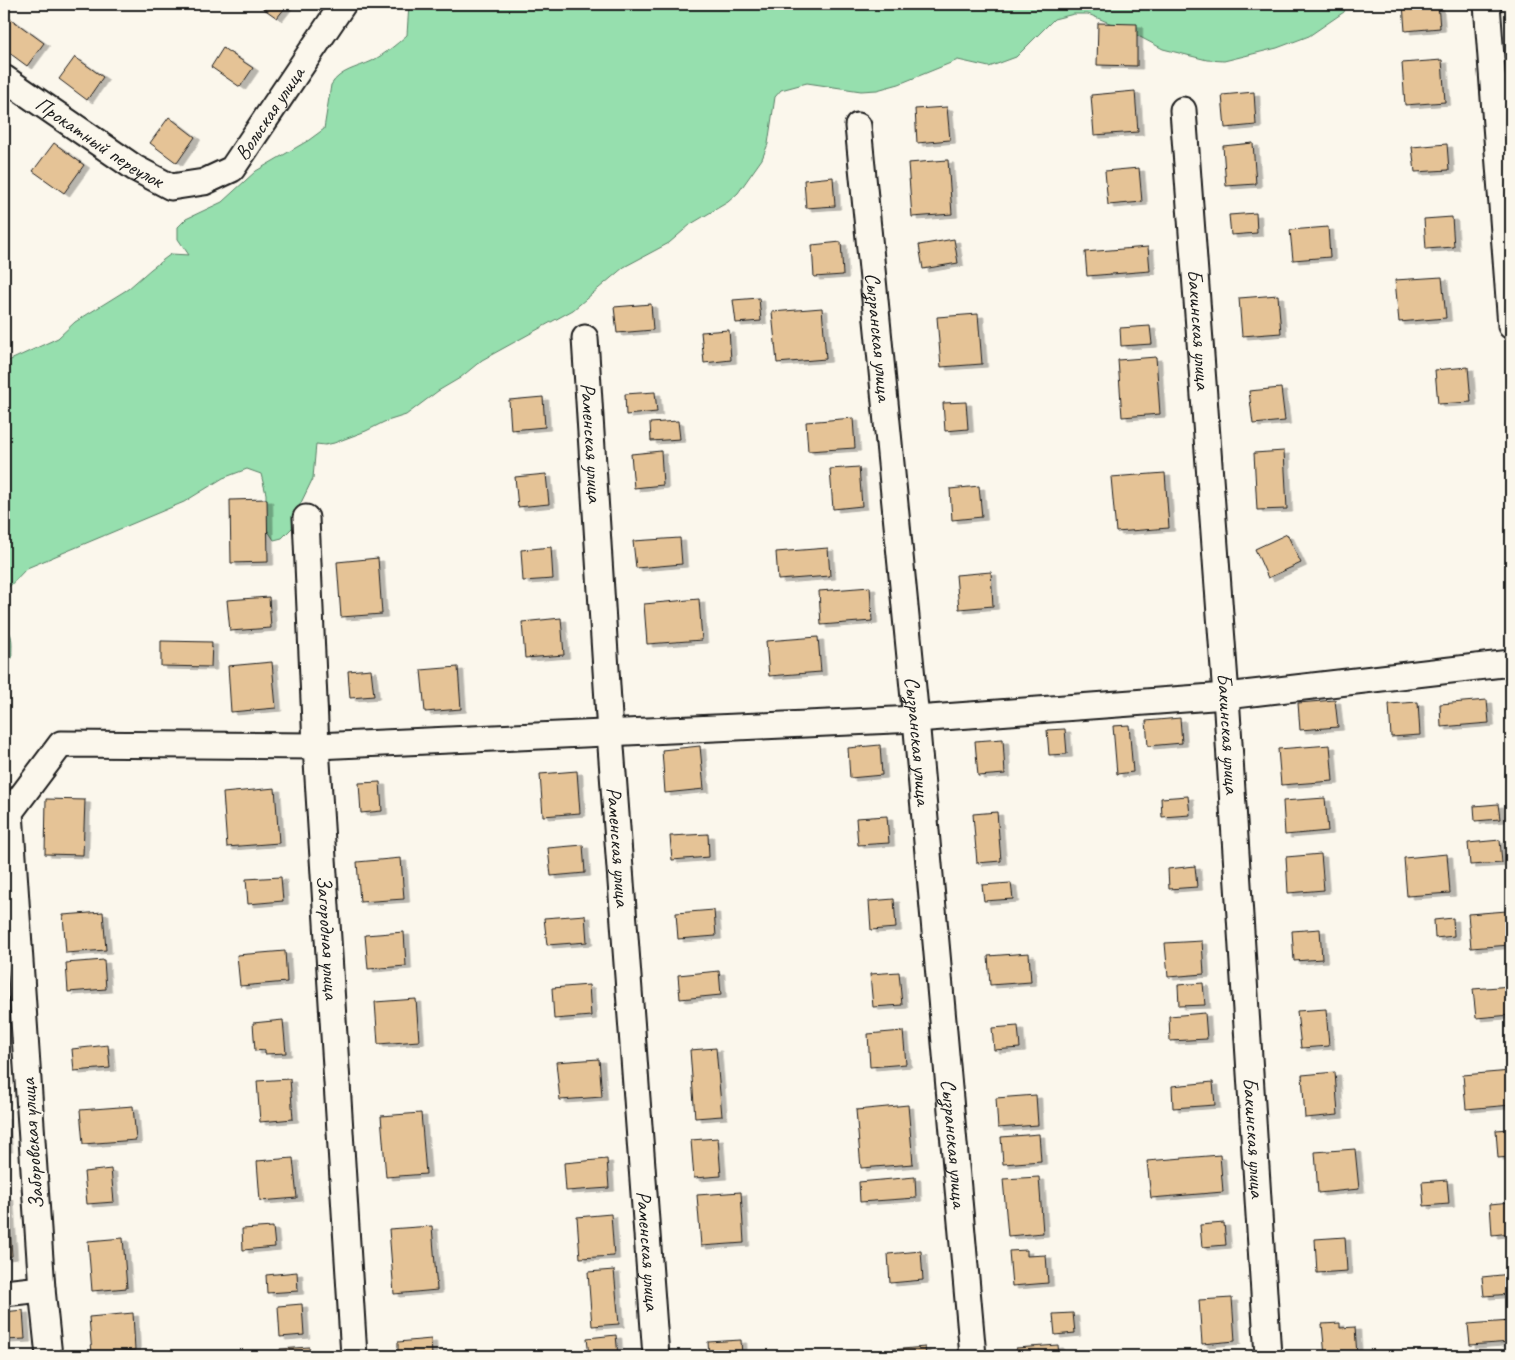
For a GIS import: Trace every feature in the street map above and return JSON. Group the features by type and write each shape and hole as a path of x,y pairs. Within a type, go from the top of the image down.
{"street":[{"name":"Вольская улица","path":"170,187 204,182 232,169 343,4"},
{"path":"1486,4 1511,326"},
{"name":"Прокатный переулок","path":"4,78 135,168 170,187"},
{"name":"Бакинская улица","path":"1184,110 1226,696 1268,1356"},
{"name":"Сызранская улица","path":"858,126 916,719 973,1356"},
{"name":"Раменская улица","path":"586,338 610,734 656,1356"},
{"name":"Загородная улица","path":"306,518 316,746 354,1356"},
{"path":"316,746 916,719 1226,696 1511,663"},
{"name":"Заборовская улица","path":"49,1356 42,1289 10,812 61,744 316,746"},
{"path":"4,1292 42,1289"}],"green space":[{"path":"409,4 1347,4 1344,12 1309,36 1277,48 1224,61 1207,60 1163,49 1121,27 1088,14 1074,14 1054,19 1016,57 989,67 958,60 899,84 877,90 861,91 807,83 781,90 775,97 768,144 762,159 738,193 728,202 691,224 669,243 624,267 573,310 482,360 460,378 438,391 406,415 334,443 316,444 313,478 296,513 293,527 282,538 274,540 266,528 266,494 261,474 247,469 223,478 184,502 27,568 4,592 4,363 58,338 75,322 128,289 171,254 189,255 178,239 178,227 186,219 222,202 256,171 324,129 331,85 339,76 377,58 407,35"},
{"path":"4,627 10,633 12,658 4,666"}],"building":[{"path":"257,4 288,4 277,18"},
{"path":"1403,4 1438,4 1440,28 1405,31"},
{"path":"11,19 44,43 27,66 4,49 4,28"},
{"path":"1098,23 1137,24 1137,66 1097,65"},
{"path":"223,48 253,68 240,87 211,67"},
{"path":"75,57 103,77 87,100 59,79"},
{"path":"1442,60 1445,102 1405,105 1402,63"},
{"path":"1135,91 1138,132 1094,135 1091,95"},
{"path":"1254,92 1256,125 1225,128 1222,95"},
{"path":"947,107 950,140 917,143 915,109"},
{"path":"169,117 195,137 177,163 150,143"},
{"path":"54,143 84,165 64,193 33,171"},
{"path":"1253,143 1256,184 1226,186 1223,146"},
{"path":"1447,144 1449,170 1415,172 1412,147"},
{"path":"948,160 952,214 912,217 908,163"},
{"path":"1139,168 1142,202 1108,205 1105,171"},
{"path":"833,177 835,206 806,208 804,180"},
{"path":"1256,213 1257,233 1231,235 1229,215"},
{"path":"1452,217 1454,247 1426,249 1424,219"},
{"path":"1328,227 1330,257 1293,260 1290,230"},
{"path":"954,239 958,263 923,269 919,245"},
{"path":"841,242 843,275 814,277 812,245"},
{"path":"1148,247 1150,271 1087,276 1085,252"},
{"path":"1442,277 1446,318 1399,322 1395,280"},
{"path":"1278,295 1281,333 1242,336 1239,298"},
{"path":"759,298 761,321 736,323 733,300"},
{"path":"651,304 653,330 617,333 614,307"},
{"path":"822,308 826,359 777,363 772,312"},
{"path":"978,314 982,364 941,367 937,317"},
{"path":"1150,326 1152,344 1121,346 1120,328"},
{"path":"729,330 731,360 704,363 701,332"},
{"path":"1156,357 1160,414 1122,417 1118,360"},
{"path":"1468,367 1471,402 1438,404 1435,370"},
{"path":"1281,388 1285,421 1253,424 1249,391"},
{"path":"655,392 657,412 626,415 625,394"},
{"path":"543,397 545,427 511,430 509,400"},
{"path":"966,402 968,429 945,431 943,403"},
{"path":"853,418 855,448 808,451 806,422"},
{"path":"678,421 680,439 651,441 650,423"},
{"path":"661,451 663,485 634,488 631,454"},
{"path":"1284,451 1287,509 1257,510 1254,453"},
{"path":"859,467 862,506 833,509 830,469"},
{"path":"1165,473 1169,528 1116,532 1111,477"},
{"path":"546,474 549,504 518,507 515,477"},
{"path":"979,486 982,517 952,520 950,489"},
{"path":"267,499 268,562 231,563 230,500"},
{"path":"1287,534 1301,563 1268,578 1255,549"},
{"path":"680,538 682,564 636,568 633,541"},
{"path":"551,547 553,579 523,581 521,550"},
{"path":"828,548 830,576 778,580 776,552"},
{"path":"378,558 382,614 341,617 337,562"},
{"path":"991,572 993,606 959,609 956,575"},
{"path":"870,587 872,621 821,625 819,591"},
{"path":"269,597 271,628 230,631 227,600"},
{"path":"699,599 702,640 647,644 644,604"},
{"path":"561,618 564,655 525,658 522,622"},
{"path":"818,637 821,672 769,676 766,641"},
{"path":"161,641 212,642 211,667 161,666"},
{"path":"272,662 276,708 231,712 228,666"},
{"path":"458,667 461,709 425,712 421,670"},
{"path":"371,669 374,696 350,698 348,671"},
{"path":"1335,700 1338,727 1300,730 1298,703"},
{"path":"1487,700 1489,723 1441,727 1440,704"},
{"path":"1418,702 1420,735 1391,737 1389,704"},
{"path":"1180,718 1182,743 1148,746 1146,721"},
{"path":"1129,725 1133,772 1117,774 1113,726"},
{"path":"1065,729 1067,754 1049,755 1047,730"},
{"path":"1003,739 1005,774 978,776 975,741"},
{"path":"880,745 882,775 850,778 848,748"},
{"path":"1330,745 1333,781 1281,785 1278,749"},
{"path":"700,746 704,789 665,793 662,750"},
{"path":"577,771 580,813 543,816 540,774"},
{"path":"380,782 382,811 361,813 359,783"},
{"path":"275,788 279,843 227,847 223,793"},
{"path":"1188,796 1190,815 1162,817 1161,798"},
{"path":"1325,798 1328,831 1285,835 1283,801"},
{"path":"46,799 85,800 83,855 45,854"},
{"path":"1498,804 1500,819 1475,821 1474,806"},
{"path":"997,812 1001,861 977,863 973,814"},
{"path":"887,816 889,843 858,845 856,818"},
{"path":"708,834 709,857 672,860 670,836"},
{"path":"1500,840 1502,863 1470,865 1468,843"},
{"path":"583,845 585,873 551,876 548,848"},
{"path":"1321,854 1324,890 1288,893 1286,857"},
{"path":"1447,854 1450,893 1407,896 1404,858"},
{"path":"401,858 404,899 360,902 357,862"},
{"path":"1195,866 1197,887 1169,889 1168,869"},
{"path":"281,877 283,901 248,904 246,879"},
{"path":"1011,883 1013,899 984,901 982,885"},
{"path":"894,899 896,928 871,930 869,901"},
{"path":"714,910 716,936 678,939 676,913"},
{"path":"1507,911 1510,945 1471,948 1468,914"},
{"path":"103,912 106,950 66,953 63,915"},
{"path":"585,915 587,942 547,945 544,918"},
{"path":"1453,918 1454,936 1435,938 1434,920"},
{"path":"1320,929 1322,959 1294,961 1292,931"},
{"path":"404,932 406,966 368,969 365,935"},
{"path":"1202,941 1204,974 1168,977 1165,943"},
{"path":"285,951 287,982 240,986 237,955"},
{"path":"1029,953 1031,982 990,985 988,956"},
{"path":"104,960 106,989 68,992 66,963"},
{"path":"719,971 721,995 680,999 678,975"},
{"path":"899,972 902,1005 873,1007 870,974"},
{"path":"1203,983 1205,1005 1179,1006 1178,985"},
{"path":"589,985 591,1016 554,1019 552,988"},
{"path":"1511,986 1511,1015 1476,1018 1473,989"},
{"path":"416,999 419,1041 378,1044 375,1002"},
{"path":"1326,1009 1329,1046 1301,1048 1297,1011"},
{"path":"1205,1013 1207,1039 1170,1041 1169,1016"},
{"path":"283,1020 286,1053 265,1054 265,1050 255,1051 253,1023"},
{"path":"1018,1026 1020,1048 994,1050 992,1028"},
{"path":"903,1031 906,1064 870,1067 868,1034"},
{"path":"108,1045 110,1068 74,1071 72,1049"},
{"path":"716,1048 722,1116 695,1118 690,1050"},
{"path":"599,1059 602,1097 560,1100 556,1062"},
{"path":"1511,1071 1511,1105 1466,1109 1463,1075"},
{"path":"1335,1072 1338,1115 1305,1118 1302,1075"},
{"path":"290,1079 293,1119 260,1122 257,1081"},
{"path":"1213,1082 1215,1105 1173,1108 1172,1086"},
{"path":"1036,1095 1038,1125 998,1128 996,1098"},
{"path":"908,1105 913,1164 861,1168 856,1110"},
{"path":"133,1106 136,1140 83,1144 80,1110"},
{"path":"421,1113 426,1174 386,1177 381,1116"},
{"path":"4,1116 7,1149 4,1149"},
{"path":"1511,1129 1511,1157 1498,1158 1496,1130"},
{"path":"1039,1134 1041,1161 1003,1164 1001,1137"},
{"path":"718,1138 721,1176 694,1178 691,1140"},
{"path":"1355,1149 1359,1189 1318,1193 1315,1152"},
{"path":"1220,1155 1223,1192 1151,1198 1147,1161"},
{"path":"293,1158 297,1198 260,1201 257,1161"},
{"path":"607,1159 609,1188 566,1191 564,1163"},
{"path":"111,1169 114,1202 87,1204 84,1172"},
{"path":"915,1177 916,1198 860,1202 859,1182"},
{"path":"1039,1177 1043,1233 1008,1236 1003,1179"},
{"path":"1447,1180 1449,1204 1424,1206 1422,1182"},
{"path":"741,1192 744,1243 701,1246 697,1195"},
{"path":"8,1197 12,1256 4,1257 4,1198"},
{"path":"1511,1202 1511,1233 1492,1235 1490,1204"},
{"path":"611,1214 614,1256 580,1258 577,1217"},
{"path":"1224,1223 1226,1245 1202,1247 1200,1225"},
{"path":"432,1226 437,1290 394,1294 389,1229"},
{"path":"273,1227 275,1247 243,1250 242,1229"},
{"path":"1345,1237 1347,1271 1317,1273 1315,1239"},
{"path":"123,1238 127,1288 92,1291 88,1241"},
{"path":"1027,1250 1027,1256 1046,1255 1048,1283 1012,1286 1009,1251"},
{"path":"921,1251 923,1280 890,1283 888,1254"},
{"path":"614,1270 619,1324 592,1326 588,1272"},
{"path":"297,1272 298,1291 267,1293 266,1275"},
{"path":"1511,1274 1511,1294 1484,1296 1482,1277"},
{"path":"1232,1298 1235,1341 1202,1344 1199,1300"},
{"path":"302,1304 304,1335 280,1337 278,1306"},
{"path":"23,1310 25,1339 4,1340 4,1312"},
{"path":"133,1313 135,1350 92,1354 89,1317"},
{"path":"1073,1313 1075,1333 1055,1335 1053,1314"},
{"path":"1511,1321 1511,1342 1470,1345 1468,1324"},
{"path":"1340,1323 1340,1328 1355,1327 1357,1356 1325,1356 1322,1324"},
{"path":"616,1335 618,1356 589,1356 587,1338"},
{"path":"431,1339 432,1356 398,1356 398,1342"},
{"path":"741,1340 742,1356 709,1356 708,1342"},
{"path":"1058,1345 1059,1356 1017,1356 1016,1348"},
{"path":"309,1347 310,1356 280,1356 280,1349"},
{"path":"925,1347 926,1356 891,1356 891,1350"},
{"path":"1511,1353 1511,1356 1485,1356 1485,1355"}]}
